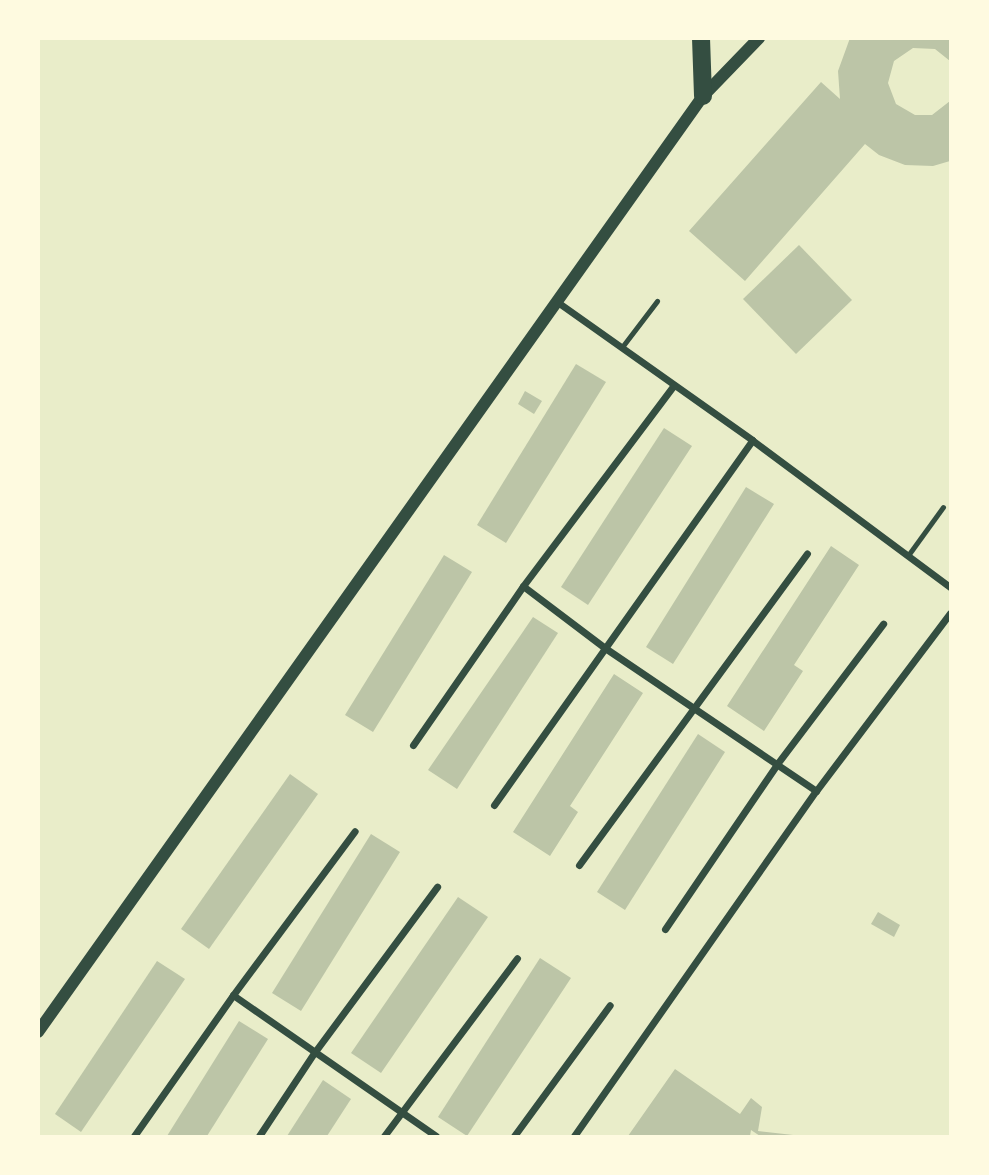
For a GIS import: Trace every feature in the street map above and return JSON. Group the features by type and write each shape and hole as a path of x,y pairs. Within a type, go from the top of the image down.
{"main road":[{"path":"701,38 703,96"}],"street":[{"path":"38,1032 703,96 759,38"},
{"path":"556,301 752,440 950,587"},
{"path":"413,745 523,586 674,385"},
{"path":"494,805 752,440"},
{"path":"579,864 807,554"},
{"path":"523,586 605,648 816,791"},
{"path":"574,1136 816,791 950,613"},
{"path":"665,929 777,764 883,624"},
{"path":"134,1136 233,995 355,831"},
{"path":"259,1136 314,1053 437,887"},
{"path":"384,1136 517,958"},
{"path":"233,995 436,1136"},
{"path":"514,1136 610,1005"}],"lane":[{"path":"622,347 657,302"},
{"path":"909,554 943,507"}],"building":[{"path":"850,38 950,38 950,61 935,49 913,48 894,61 888,83 896,104 915,115 932,115 950,101 950,161 933,166 905,165 879,155 865,144 745,281 689,231 821,82 840,99 838,71"},
{"path":"799,245 852,300 796,354 743,299"},
{"path":"576,364 606,382 506,543 477,525"},
{"path":"525,391 542,401 534,414 518,404"},
{"path":"664,428 692,446 588,605 561,587"},
{"path":"746,487 774,504 673,664 646,647"},
{"path":"831,546 859,565 794,665 803,671 764,731 727,706"},
{"path":"444,555 472,572 373,732 345,715"},
{"path":"533,617 558,633 457,789 428,770"},
{"path":"614,674 643,693 570,806 578,812 550,856 513,832"},
{"path":"698,734 725,752 625,910 597,892"},
{"path":"290,774 318,794 209,949 181,929"},
{"path":"371,834 400,852 301,1011 272,993"},
{"path":"458,897 488,917 381,1073 351,1053"},
{"path":"878,912 900,925 894,937 871,924"},
{"path":"540,958 571,978 467,1136 438,1117"},
{"path":"157,961 185,979 81,1132 55,1114"},
{"path":"239,1021 268,1039 207,1136 167,1136"},
{"path":"675,1069 740,1114 751,1098 762,1107 758,1131 802,1136 760,1136 751,1130 750,1136 628,1136"},
{"path":"323,1080 351,1099 327,1136 287,1136"}]}
